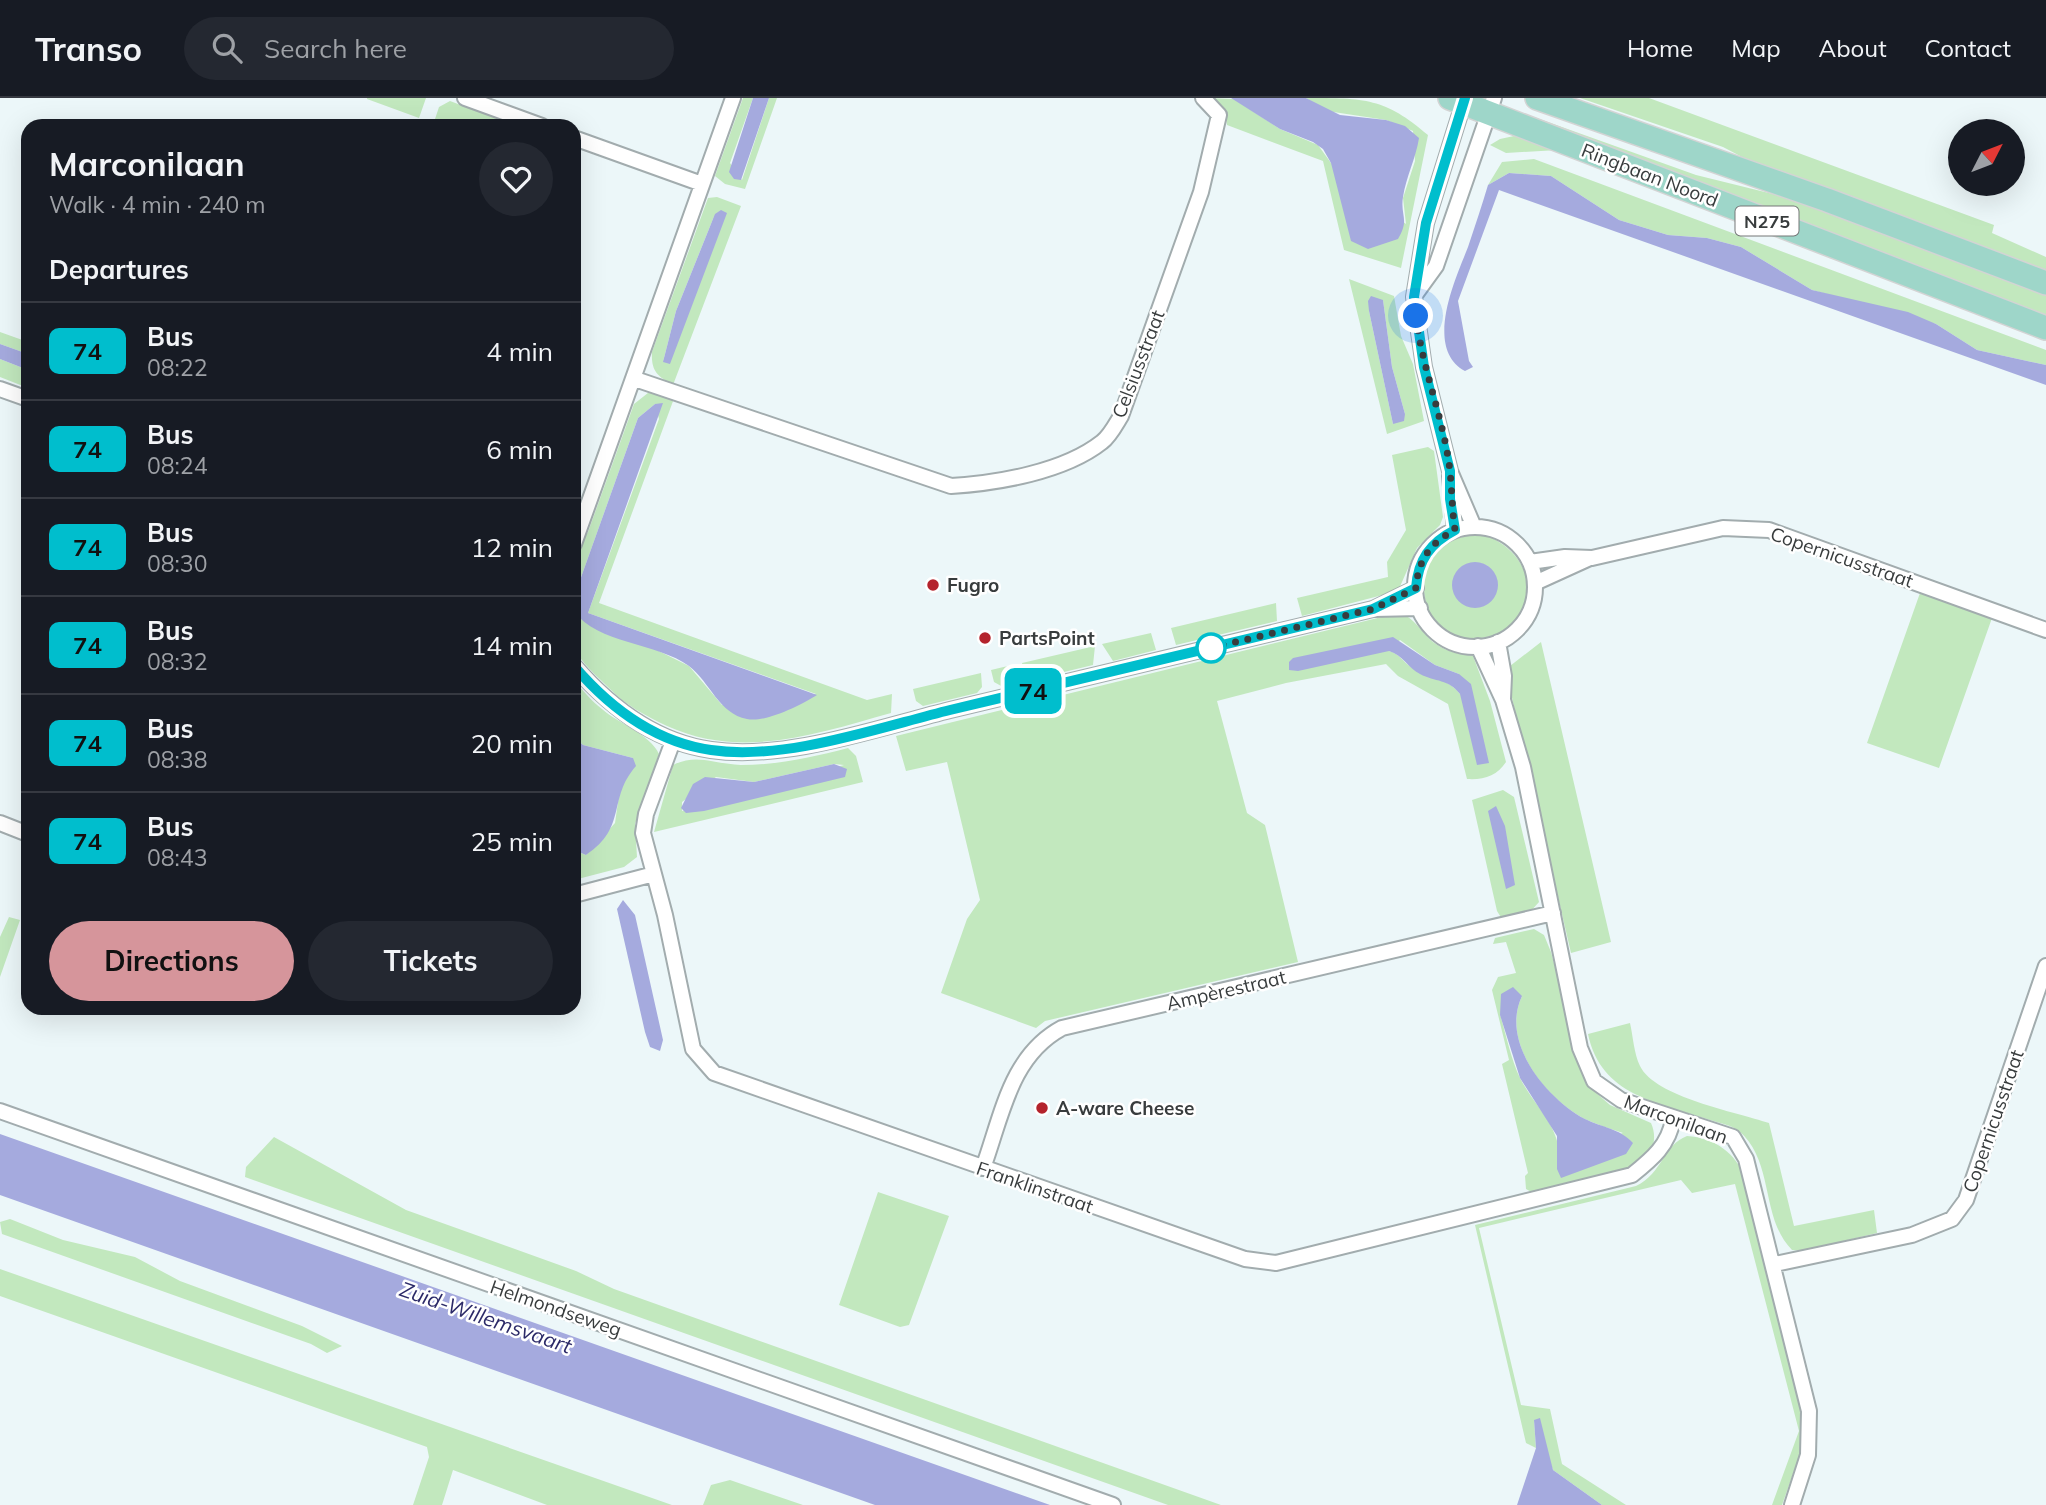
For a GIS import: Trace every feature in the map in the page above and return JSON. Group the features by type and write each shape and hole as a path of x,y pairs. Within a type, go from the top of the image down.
{"main road":[{"name":"Ringbaan Noord","path":"1538,98 1827,200 2046,283"},
{"name":"Ringbaan Noord","path":"1459,100 1491,106 2046,328"}],"street":[{"path":"466,98 523,119"},
{"path":"581,525 733,98"},
{"name":"Celsiusstraat","path":"635,379 951,486 999,483 1067,461 1104,442 1121,416 1200,192 1219,115 1203,98"},
{"path":"1459,100 1426,223 1414,297 1424,367 1450,471 1474,527"},
{"path":"1414,297 1436,266 1491,106"},
{"path":"581,141 702,184"},
{"path":"0,389 21,396"},
{"path":"1450,471 1450,499 1455,530"},
{"path":"1474,527 1501,533 1513,540 1530,562 1535,583 1530,612 1516,630 1498,642 1478,646 1460,644 1443,637 1429,624 1420,608 1416,588 1422,559 1430,547 1455,530 1474,527"},
{"name":"Copernicusstraat","path":"1535,583 1591,558 1723,528 1769,530 2046,630"},
{"name":"Copernicusstraat","path":"1530,562 1565,557 1591,558"},
{"path":"1373,609 1416,588"},
{"path":"581,674 596,691 635,722 673,741 711,750 762,751 796,746 1373,609 1420,608"},
{"name":"Marconilaan","path":"1498,642 1504,676 1503,700"},
{"name":"Marconilaan","path":"1478,646 1503,700 1523,767 1580,1048 1594,1081 1621,1100 1733,1137 1746,1159 1775,1264 1809,1411 1808,1455 1792,1505"},
{"name":"Franklinstraat","path":"673,741 646,814 643,833 693,1049 714,1073 1245,1259 1276,1263 1632,1175 1656,1156 1671,1134 1672,1119"},
{"path":"0,824 21,832"},
{"path":"581,893 654,874"},
{"name":"Ampèrestraat","path":"983,1168 1021,1063 1041,1040 1062,1028 1553,912"},
{"name":"Copernicusstraat","path":"1775,1264 1912,1235 1952,1219 1966,1200 2046,966"},
{"name":"Helmondseweg","path":"0,1111 1113,1505"}],"green space":[{"path":"367,98 426,98 419,118 367,99"},
{"path":"743,98 753,98 730,163 742,180 769,98 777,98 745,189 725,184 715,176"},
{"path":"1207,98 1234,99 1280,129 1318,145 1331,163 1406,224 1403,198 1415,161 1413,131 1386,120 1327,111 1306,98 1373,103 1399,114 1428,135 1401,268 1344,250 1323,161 1227,125 1221,109"},
{"path":"1580,98 1649,98 1994,225 1992,233 2046,257 2046,275 1763,168 1723,147"},
{"path":"450,101 498,119 435,119 439,107"},
{"path":"1534,117 1696,175 1801,201 2046,293 2046,316 1532,122"},
{"path":"1514,136 1558,150 1506,153 1490,145 1500,139"},
{"path":"1534,159 2046,350 2046,365 1977,350 1936,324 1812,290 1741,247 1707,238 1668,235 1619,220 1551,176 1509,173 1488,185 1502,162"},
{"path":"717,197 741,206 673,385 656,372 652,352 708,198","holes":["715,214 663,362 676,311"]},
{"path":"1349,279 1394,296 1401,336 1413,364 1424,421 1387,434","holes":["1383,300 1392,367 1405,414 1393,424 1369,311"]},
{"path":"0,332 21,340 21,352 0,344"},
{"path":"0,359 21,367 21,385 0,377"},
{"path":"653,389 676,393 599,603 867,700 892,694 891,713 835,729 779,740 723,741 695,736 644,714 615,694 581,659 581,612 689,666 722,705 816,694 588,613 659,419 655,404 638,418 581,577 581,544 588,532 634,404"},
{"path":"1428,447 1434,451 1443,517 1440,525 1417,548 1398,591 1302,616 1297,598 1388,577 1387,562 1406,530 1392,455"},
{"path":"1481,534 1495,539 1516,557 1523,568 1527,594 1523,607 1512,624 1491,636 1459,637 1441,628 1430,612 1424,592 1426,572 1435,554 1454,540","holes":["1480,563 1488,566 1497,580 1494,597"]},
{"path":"1920,593 1992,618 1939,768 1867,743"},
{"path":"1276,603 1277,621 1176,645 1171,628"},
{"path":"1398,613 1414,622 1440,647 1473,656 1490,701 1506,762 1490,776 1467,779 1448,704 1398,676 1386,664 1286,683 1217,701 1247,813 1265,825 1298,962 1045,1021 1036,1028 941,993 967,919 980,900 947,762 906,771 896,736","holes":["1400,640 1435,665 1459,674 1460,694 1449,684 1417,671 1389,651"]},
{"path":"1151,633 1156,650 1113,661 1102,644"},
{"path":"1541,642 1611,942 1571,953 1512,698 1510,666"},
{"path":"1095,646 1093,665 1035,679 1024,674 1022,663"},
{"path":"1012,665 1015,677 1010,685 1003,687 994,682 991,670"},
{"path":"981,673 982,687 977,693 923,706 916,701 913,689"},
{"path":"581,688 598,706 649,741 659,754 635,824 637,857 624,867 581,878 581,853 586,855 615,823 619,795 633,758 583,745"},
{"path":"848,748 856,756 863,782 654,832 673,765 698,759 741,765 768,764","holes":["834,764 844,765 682,811 682,802 716,777 754,782"]},
{"path":"1503,790 1514,797 1539,902 1530,912 1502,919 1497,911 1472,800"},
{"path":"9,917 20,920 0,977 0,937"},
{"path":"1534,929 1544,935 1551,952 1586,1084 1610,1105 1651,1123 1653,1147 1638,1167 1605,1178 1535,1194 1526,1189 1525,1176 1528,1173 1502,1064 1509,1060 1492,990 1498,977 1516,973 1506,942 1493,944 1495,938","holes":["1522,996 1517,1014 1517,1032 1522,1050 1531,1068 1556,1099 1591,1122 1623,1133 1559,1150 1553,1130 1517,1071 1500,1014"]},
{"path":"1630,1023 1638,1061 1648,1077 1679,1095 1769,1123 1794,1226 1874,1210 1877,1233 1802,1251 1792,1250 1775,1222 1758,1158 1739,1131 1634,1094 1618,1084 1605,1071 1595,1055 1588,1034"},
{"path":"1687,1136 1707,1140 1723,1148 1736,1161 1745,1178 1805,1428 1804,1443 1782,1505 1772,1505 1799,1431 1735,1184 1692,1193 1681,1180 1479,1228 1521,1405 1550,1409 1562,1464 1626,1505 1602,1505 1553,1470 1534,1420 1536,1448 1526,1443 1475,1225 1636,1186 1652,1174 1679,1140"},
{"path":"274,1137 406,1210 576,1271 614,1289 1221,1505 1168,1505 245,1177 246,1167"},
{"path":"878,1192 949,1216 909,1325 900,1327 839,1305"},
{"path":"10,1219 63,1240 135,1257 180,1281 302,1326 342,1346 327,1353 311,1344 2,1234 0,1222"},
{"path":"0,1269 672,1505 547,1505 453,1470 442,1505 413,1505 429,1457 427,1447 0,1296"},
{"path":"730,1480 803,1505 703,1505 711,1485"}],"water":[{"path":"753,98 769,98 741,180 734,179 729,172"},
{"path":"1231,98 1306,98 1340,115 1386,120 1405,126 1419,138 1404,190 1404,222 1398,239 1368,249 1351,241 1331,163 1323,149 1313,142 1280,129"},
{"path":"1509,173 1551,176 1619,220 1668,235 1707,238 1741,247 1812,290 1908,312 1936,324 1977,350 2046,365 2046,385 1499,190 1458,301 1469,361 1473,367 1465,371 1453,360 1446,346 1446,312 1488,185"},
{"path":"721,210 727,213 670,364 663,362 676,311 715,214"},
{"path":"1371,296 1383,300 1392,367 1405,414 1404,421 1393,424 1369,311 1368,301"},
{"path":"0,344 21,352 21,367 0,359"},
{"path":"663,403 588,613 817,695 802,704 755,720 737,716 722,704 689,666 661,652 612,637 581,618 581,577 638,418 655,404"},
{"path":"1475,562 1491,569 1498,585 1491,601 1475,608 1459,601 1452,585 1459,569"},
{"path":"1393,637 1435,665 1459,674 1471,684 1489,763 1477,765 1460,694 1456,689 1426,677 1394,653 1389,651 1298,671 1289,670 1289,662 1293,658"},
{"path":"581,743 633,758 636,766 627,778 607,834 586,855 581,853"},
{"path":"834,764 847,769 845,777 704,811 686,813 681,808 693,784 705,777 754,782"},
{"path":"1496,806 1505,826 1515,885 1506,889 1488,811"},
{"path":"623,900 635,915 663,1040 660,1051 650,1047 645,1032 617,909"},
{"path":"1513,987 1522,996 1517,1014 1517,1032 1531,1067 1542,1083 1570,1110 1628,1138 1633,1143 1626,1154 1561,1178 1557,1169 1557,1136 1520,1078 1500,1015 1501,994"},
{"name":"Zuid-Willemsvaart","path":"0,1134 1050,1505 875,1505 0,1195"},
{"path":"1540,1418 1553,1470 1602,1505 1517,1505 1536,1448 1534,1420"}],"bus line":[{"name":"74","path":"581,674 596,691 635,722 673,741 711,750 762,751 857,733 1373,609 1416,588 1417,573 1430,547 1455,530 1450,499 1450,471 1424,367 1414,297 1418,258 1426,223 1449,140 1465,98"}],"place":[{"name":"Fugro","path":"933,585"},
{"name":"PartsPoint","path":"985,638"},
{"name":"A-ware Cheese","path":"1042,1108"}],"route":[{"path":"1211,648 1373,609 1416,588 1417,573 1430,547 1455,530 1450,499 1450,471 1424,367 1416,316"}]}
